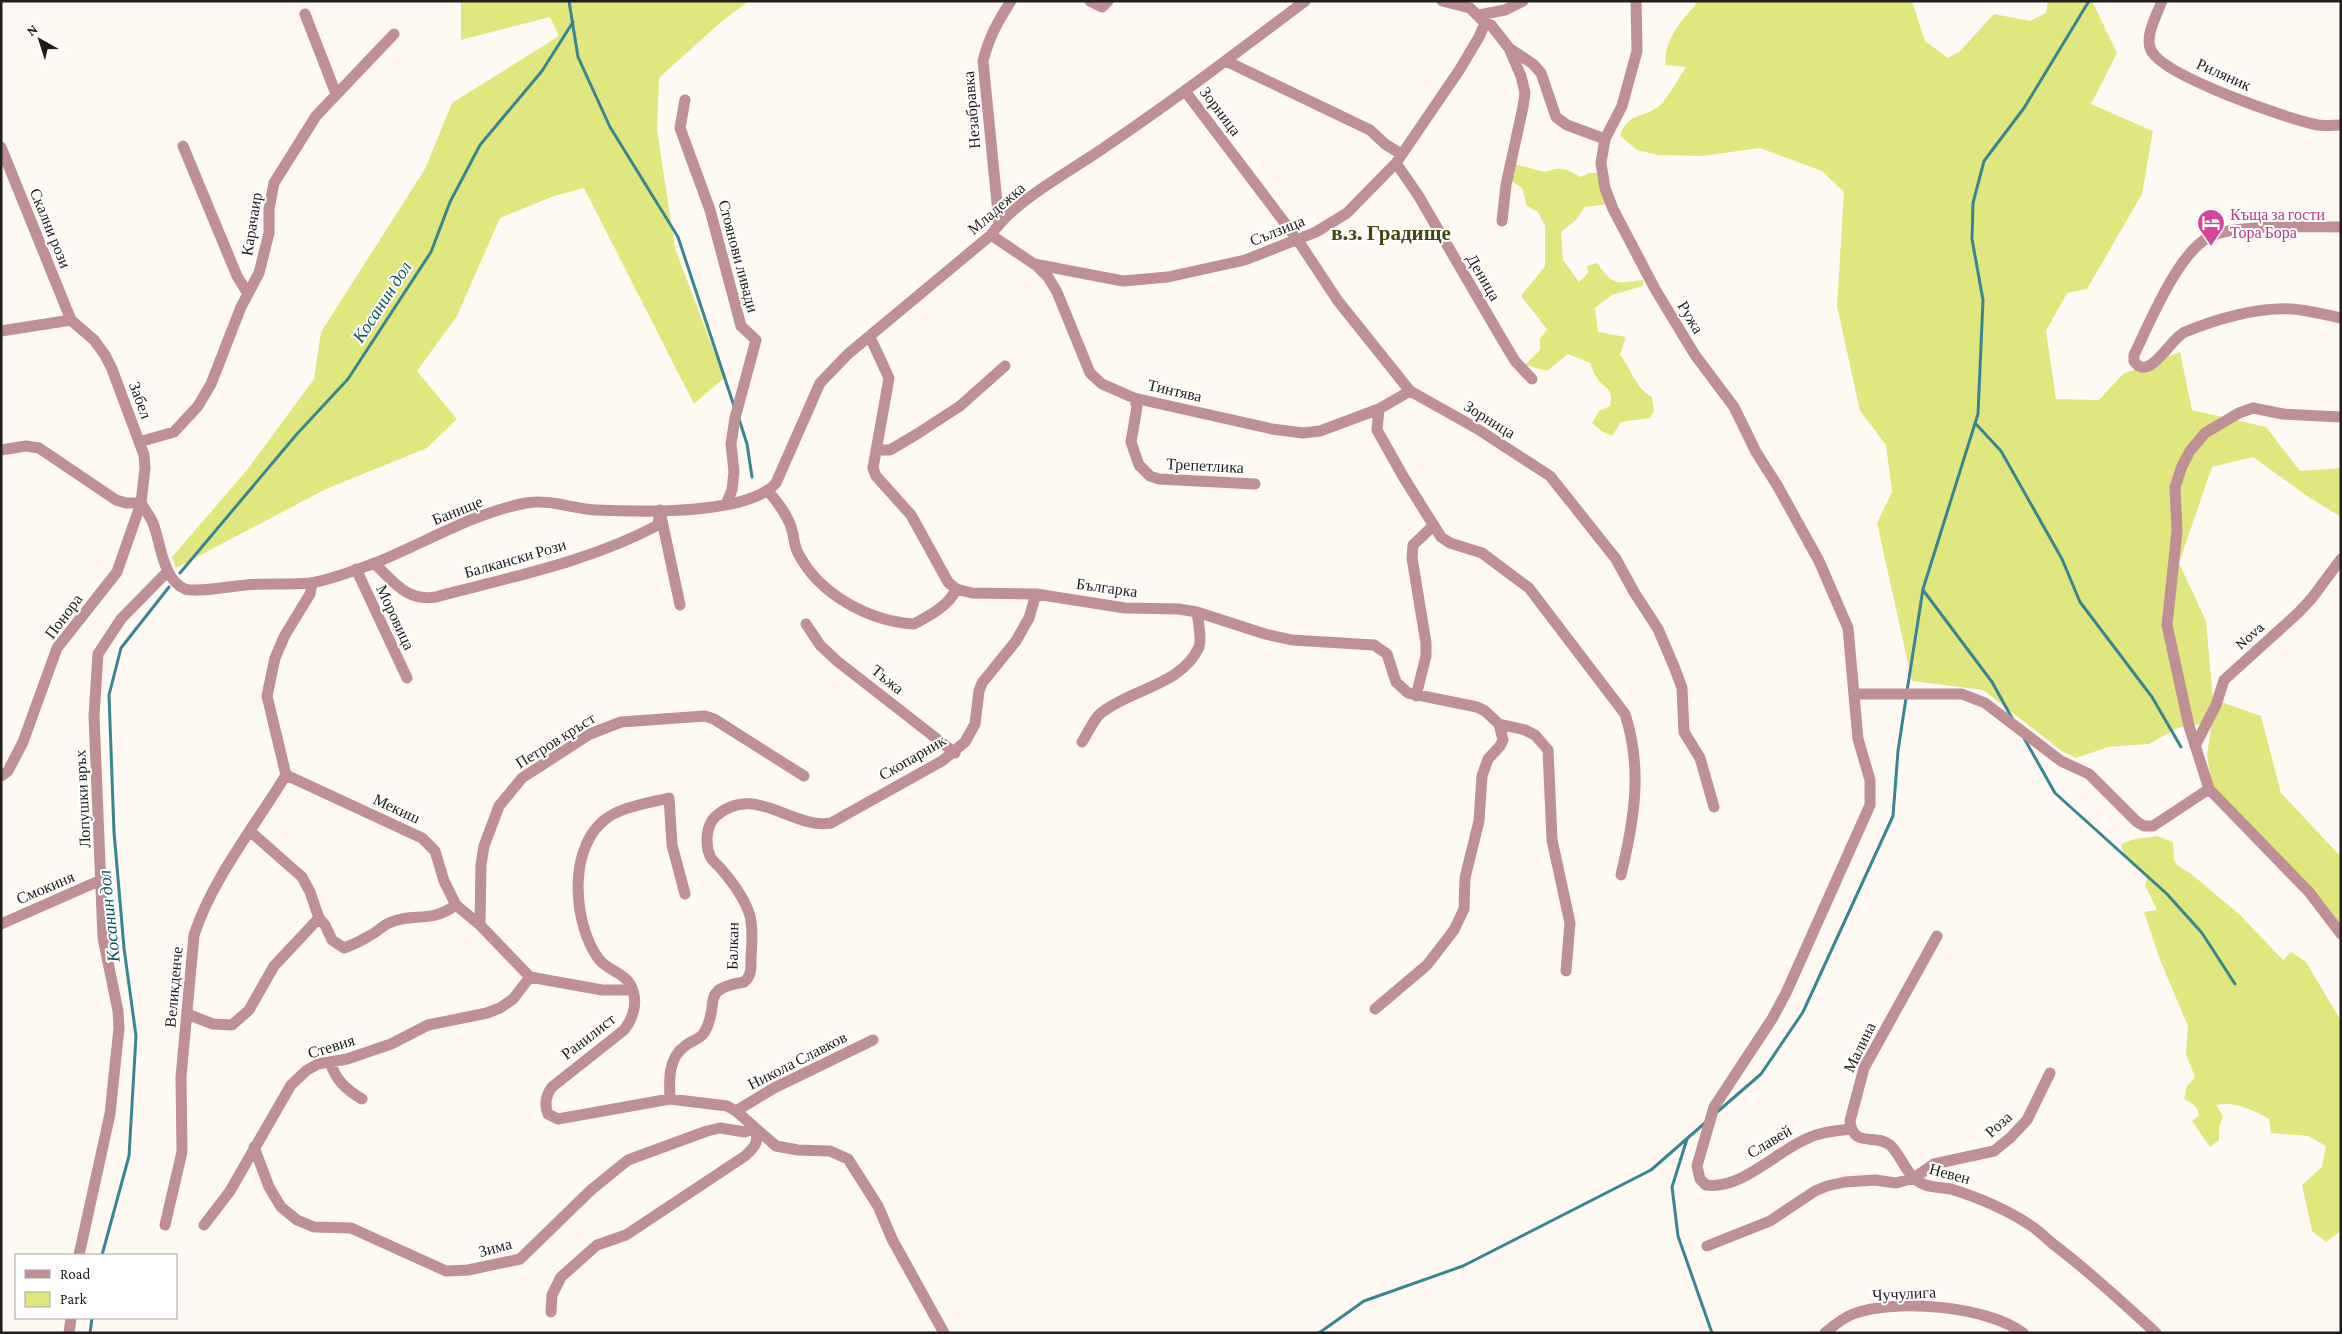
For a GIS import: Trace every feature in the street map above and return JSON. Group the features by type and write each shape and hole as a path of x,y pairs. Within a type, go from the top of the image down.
{"street":[{"name":"Незабравка","path":"999,223 983,61 988,40 997,21 1011,1"},
{"path":"1090,1 1105,4"},
{"name":"Младежка","path":"769,492 776,483 820,383 848,354 870,337 930,283 991,235 999,223 1038,193 1226,61 1305,1"},
{"path":"1442,1 1470,8 1491,26 1509,48 1521,76 1525,93 1502,221"},
{"path":"1482,19 1523,1"},
{"name":"Ружа","path":"1636,1 1637,51 1622,106 1605,139 1601,173 1613,209 1655,289 1694,355 1734,407 1756,452 1777,485 1818,561 1848,628 1858,739 1870,780 1870,806 1786,993 1772,1019 1714,1107 1697,1166 1700,1179 1706,1186"},
{"name":"Риляник","path":"2162,1 2148,38 2151,51 2164,64 2212,87 2276,113 2320,126 2341,125"},
{"path":"305,14 336,94"},
{"name":"Сълзица","path":"991,235 1034,264 1123,281 1168,277 1245,260 1316,232 1348,213 1399,158 1460,69 1479,37 1482,19"},
{"name":"Карачаир","path":"139,442 174,432 182,426 212,384 248,294 259,273 269,233 269,209 274,183 316,116 394,34"},
{"path":"1509,48 1533,64 1541,73 1556,118 1605,139"},
{"name":"Деница","path":"1226,61 1370,130 1399,158 1418,195 1503,341 1515,361 1532,380"},
{"name":"Зорница","path":"1185,90 1297,239 1338,301 1410,391 1476,428 1550,476 1616,559 1634,592 1658,628 1675,669 1682,688 1684,732 1700,758 1714,807"},
{"name":"Стоянови ливади","path":"685,100 680,128 710,210 741,326 756,340 735,418 731,444 734,472 732,490 726,504"},
{"path":"183,146 236,276 248,294"},
{"name":"Скални рози","path":"1,147 71,320"},
{"path":"2341,226 2233,230 2207,238 2197,246 2170,282 2134,355 2134,361 2138,366 2147,368 2154,364 2182,332 2230,315 2292,309 2341,318"},
{"name":"Тинтява","path":"1034,264 1042,270 1053,285 1090,374 1102,384 1134,398 1272,429 1303,433 1320,431 1379,409 1410,391"},
{"path":"1,331 71,320"},
{"name":"Забел","path":"71,320 94,340 112,369 139,442 145,468 141,503"},
{"path":"769,492 791,526 797,552 819,584 847,603 876,617 914,624 942,606 954,594 956,589 948,582 911,515 876,476 873,468 889,378 870,337"},
{"path":"876,450 890,450 960,406 1005,366"},
{"name":"Трепетлика","path":"1134,398 1137,407 1131,442 1139,465 1150,476 1159,479 1255,484"},
{"path":"2341,417 2283,414 2253,408 2232,416 2205,433 2186,458 2175,487 2176,530 2167,625 2188,726 2209,788 2309,892 2341,934"},
{"path":"1379,409 1377,430 1441,537 1450,543 1482,552 1529,588 1624,714 1630,731 1636,765 1635,808 1621,875"},
{"path":"1,450 26,446 39,448 116,500 126,503 141,503 152,522 168,572"},
{"name":"Банище","path":"168,572 178,584 191,590 312,582 374,563 476,519 522,504 540,501 596,510 702,508 745,502 769,492"},
{"name":"Понора","path":"1,776 8,771 23,742 57,648 116,572 141,503"},
{"path":"660,510 680,605"},
{"name":"Балкански Рози","path":"374,563 411,596 423,599 436,597 544,568 634,538 658,525 660,510"},
{"path":"1416,696 1422,676 1426,650 1412,558 1413,545 1434,525"},
{"name":"Nova","path":"2195,746 2216,705 2224,680 2298,613 2312,598 2341,559"},
{"name":"Моровица","path":"356,569 407,678"},
{"name":"Лопушки връх","path":"79,1254 110,1114 118,1036 118,1012 103,938 94,716 98,654 121,619 168,572"},
{"path":"286,775 267,696 275,658 285,635 310,594 312,582"},
{"name":"Българка","path":"956,589 972,593 1036,594 1125,608 1170,608 1198,612 1265,634 1292,640 1374,645 1387,654 1396,682 1403,689 1416,696 1477,707 1485,711 1499,724"},
{"name":"Скопарник","path":"817,824 830,823 955,753 971,734 975,724 979,691 982,683 1016,641 1029,618 1036,594"},
{"path":"1082,742 1100,714 1125,698 1160,683 1185,666 1200,646 1198,612"},
{"name":"Тъжа","path":"806,624 820,645 837,661 955,753"},
{"path":"1854,694 1962,694 1985,703 2061,761 2089,774 2137,822 2144,826 2153,826 2209,788"},
{"name":"Петров кръст","path":"480,925 481,864 484,846 499,806 522,778 590,734 605,727 639,720 705,716 714,719 804,776"},
{"path":"1375,1009 1427,965 1454,930 1464,909 1465,878 1479,822 1482,776 1488,759 1503,740 1499,724 1525,730 1535,735 1548,750 1550,760 1549,800 1552,840 1570,923 1566,971"},
{"name":"Великденче","path":"165,1225 182,1152 181,1077 194,935 201,914 221,876 286,775"},
{"name":"Мекиш","path":"286,775 422,838 436,851 444,881 456,905 480,925 530,977"},
{"path":"530,977 602,990 632,990 626,979 602,963 593,950 585,933 581,915 578,874 588,844 602,822 622,812 669,798 672,845 685,894"},
{"name":"Балкан","path":"670,1099 671,1066 677,1054 684,1046 704,1032 715,992 723,986 744,982 750,973 752,950 750,916 737,888 710,856 707,834 712,820 732,806 761,804 817,824"},
{"path":"251,832 302,877 310,892 319,918 325,925 332,940 344,948 369,937 389,923 410,917 424,918 446,912 456,905"},
{"name":"Смокиня","path":"1,924 102,880"},
{"path":"187,1014 213,1024 232,1025 249,1010 274,966 319,918"},
{"name":"Малина","path":"1851,1129 1850,1121 1864,1068 1936,936"},
{"name":"Стевия","path":"204,1225 230,1191 294,1081 307,1070 318,1064 346,1059 391,1044 428,1025 487,1013 500,1008 513,999 530,977"},
{"name":"Ранилист","path":"632,990 635,1005 630,1022 624,1030 565,1074 547,1095 546,1109 548,1114 558,1119 670,1099"},
{"name":"Никола Славков","path":"736,1111 774,1088 872,1040"},
{"path":"330,1062 334,1074 345,1089 362,1099"},
{"name":"Роза","path":"1914,1178 1934,1164 1994,1151 2027,1120 2050,1073"},
{"path":"670,1099 727,1106 736,1111 776,1146 798,1150 830,1151 848,1159 878,1206 892,1239 944,1333"},
{"name":"Зима","path":"254,1147 269,1187 281,1207 297,1220 314,1227 351,1228 446,1271 468,1270 520,1258 591,1190 628,1160 707,1131 720,1128 745,1132 755,1128"},
{"path":"551,1312 552,1295 561,1278 598,1245 626,1235 745,1156 756,1147 758,1139 755,1128"},
{"path":"1851,1129 1857,1136 1866,1140 1885,1141 1892,1147 1914,1178"},
{"name":"Славей","path":"1706,1186 1726,1185 1804,1139 1823,1133 1851,1129"},
{"name":"Невен","path":"1707,1246 1770,1221 1815,1191 1827,1186 1845,1182 1875,1180 1896,1183 1914,1178 1921,1184 1946,1188 1992,1203 2032,1226 2086,1269 2156,1333"},
{"name":"Чучулига","path":"1824,1333 1853,1314 1905,1306 1954,1307 2002,1321 2024,1333"},
{"path":"69,1333 71,1319"}],"green space":[{"path":"461,1 749,1 722,21 659,78 657,130 675,248 724,378 694,404 584,188 554,196 500,218 457,316 417,371 457,419 427,448 326,489 176,568 172,557 247,470 314,379 321,332 425,169 452,103 559,36 550,17 461,40"},
{"path":"1696,1 1912,1 1925,41 1948,58 1960,51 1994,14 2030,21 2046,13 2048,1 2092,1 2117,53 2091,104 2153,131 2142,194 2087,289 2067,293 2046,331 2056,399 2099,400 2123,374 2180,352 2192,410 2266,427 2300,471 2341,468 2341,517 2310,498 2253,457 2212,467 2179,563 2206,621 2213,699 2261,716 2281,793 2341,857 2341,930 2212,787 2207,755 2212,722 2178,728 2149,744 2108,747 2076,758 2062,751 1983,690 1912,681 1877,523 1892,492 1886,445 1860,411 1837,306 1844,192 1822,171 1760,148 1702,156 1658,155 1637,150 1620,136 1623,128 1631,119 1653,110 1662,103 1686,67 1666,65 1667,49 1674,33 1695,6"},
{"path":"1514,164 1545,172 1560,168 1581,177 1589,173 1599,173 1608,204 1585,207 1576,220 1561,232 1563,260 1579,282 1588,273 1587,266 1597,263 1612,280 1617,282 1643,280 1643,286 1612,295 1595,308 1598,332 1626,337 1620,355 1637,383 1652,397 1654,411 1650,418 1621,422 1612,436 1603,432 1592,423 1599,411 1610,406 1611,395 1596,376 1590,363 1568,354 1547,371 1525,365 1540,350 1540,339 1547,329 1521,296 1545,266 1545,226 1538,212 1527,206 1522,188 1510,180"},
{"path":"2157,836 2173,842 2174,859 2177,865 2190,873 2239,914 2283,960 2291,952 2306,962 2341,1021 2341,1233 2339,1232 2326,1242 2312,1231 2302,1185 2322,1167 2326,1146 2308,1136 2271,1133 2269,1119 2257,1112 2237,1105 2216,1105 2223,1116 2219,1128 2219,1140 2210,1147 2192,1121 2199,1116 2196,1107 2184,1099 2187,1086 2195,1077 2186,1054 2188,1026 2160,960 2144,912 2157,910 2145,885 2148,876 2130,863 2124,854 2121,844 2135,839"}],"waterway":[{"path":"569,1 578,57 610,127 678,237 734,406"},
{"path":"1907,691 1923,589 1978,414 1983,300 1972,239 1973,203 1984,161 2024,108 2089,1"},
{"name":"Косанин дол","path":"180,573 296,435 348,379 431,252 450,202 480,145 542,71 573,22"},
{"path":"739,419 747,444 752,477"},
{"path":"1975,423 2001,451 2062,559 2080,602 2152,697 2181,747"},
{"name":"Косанин дол","path":"102,1254 129,1156 136,1036 124,948 114,832 109,695 121,648 169,587"},
{"path":"1923,590 1992,682 2012,718"},
{"path":"1716,1113 1761,1074 1803,1012 1893,816 1898,751 1906,698"},
{"path":"2024,738 2055,793 2167,894 2202,933 2235,984"},
{"path":"1319,1333 1364,1301 1463,1266 1651,1170 1706,1122"},
{"path":"1687,1139 1672,1187 1678,1236 1712,1333"},
{"name":"Косанин дол","path":"90,1333 92,1319"}],"place":[{"name":"Къща за гости Тора Бора","path":"2211,247"}],"district":[{"name":"в.з. Градище","path":"1391,233"}]}
